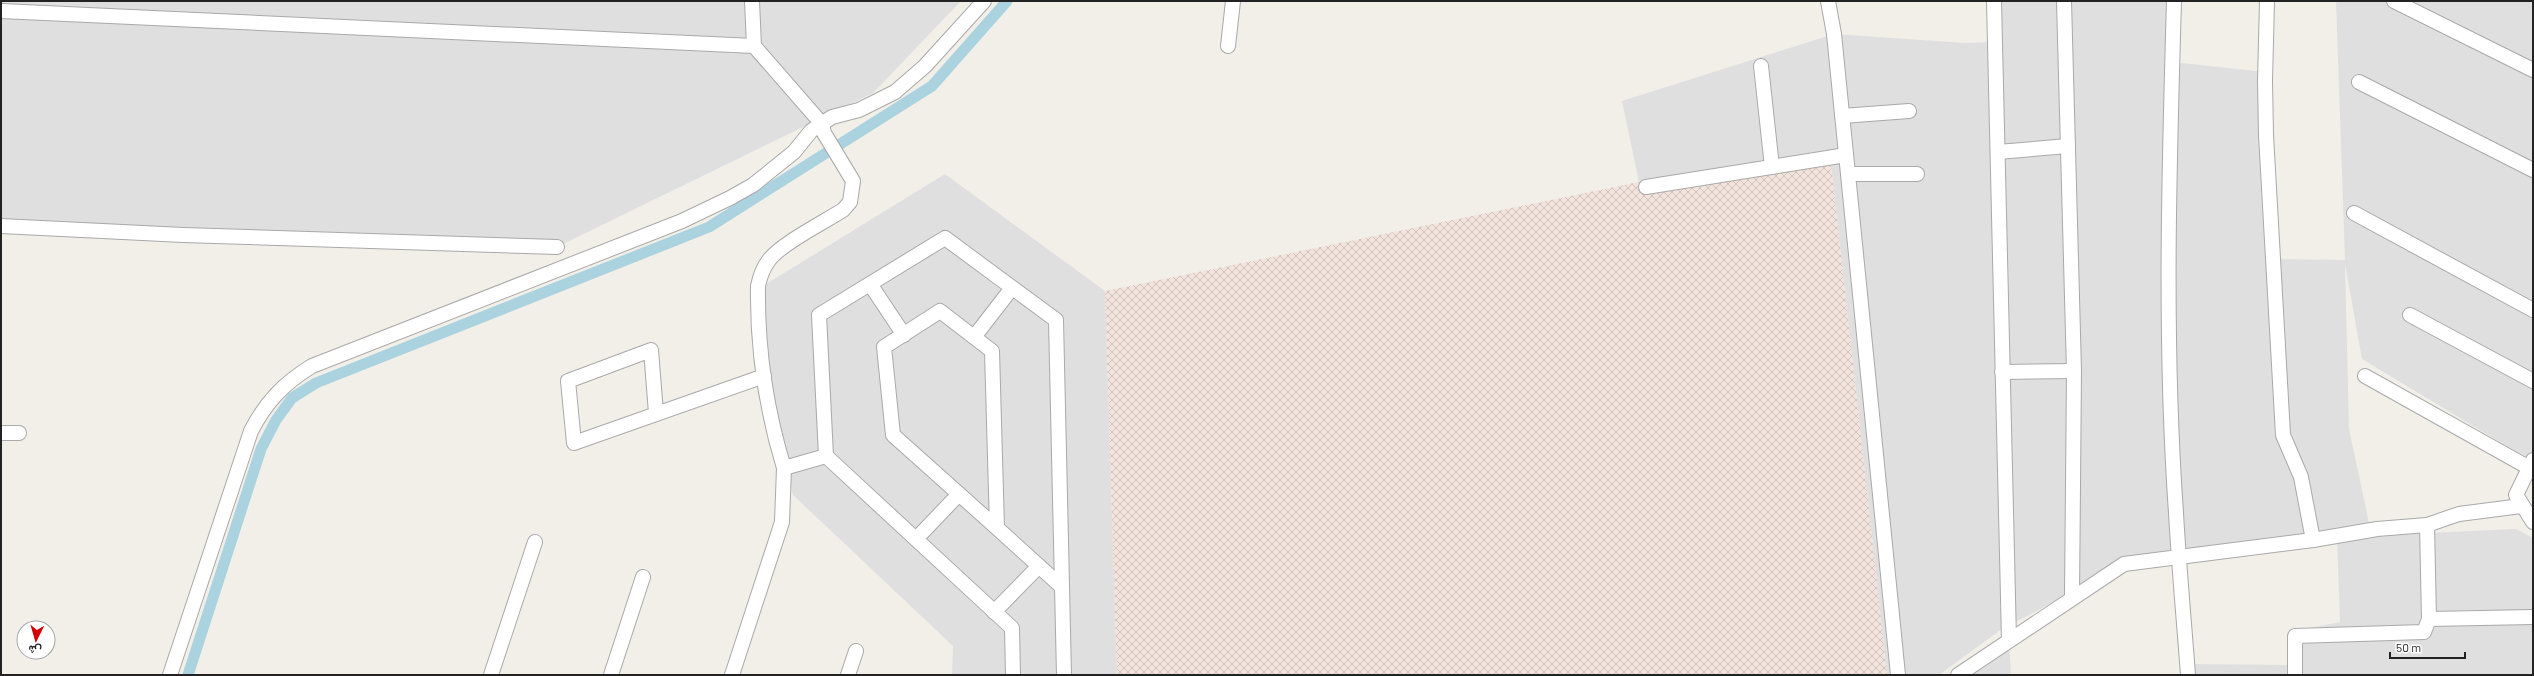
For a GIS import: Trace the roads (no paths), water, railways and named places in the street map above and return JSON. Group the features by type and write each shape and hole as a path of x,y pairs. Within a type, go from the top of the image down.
{"street":[{"path":"732,675 782,522 784,468 772,422 764,376 758,286 762,271 769,259 780,249 843,210 853,192 853,181 823,129 754,46 752,1"},
{"path":"170,675 251,431 261,411 275,393 292,378 312,366 706,210 730,198 771,172 794,152 812,131 823,129 832,117 877,102 906,84 925,66 984,1"},
{"path":"1228,46 1233,1"},
{"path":"1828,1 1834,34 1898,675"},
{"path":"1994,1 2009,640"},
{"path":"2064,1 2074,371 2072,597"},
{"path":"2174,1 2170,178 2170,349 2176,513 2188,675"},
{"path":"2267,1 2265,81 2266,135 2284,435 2301,477 2313,540"},
{"path":"2394,1 2533,70"},
{"path":"1,10 754,46"},
{"path":"1761,66 1772,167"},
{"path":"2359,82 2533,170"},
{"path":"1842,116 1909,111"},
{"path":"1998,152 2068,146"},
{"path":"1646,187 1846,155"},
{"path":"1848,174 1917,174"},
{"path":"2354,213 2533,310"},
{"path":"1,226 191,236 557,246"},
{"path":"1013,675 1012,628 826,456 819,315 945,238 1056,320 1064,675"},
{"path":"870,284 904,335"},
{"path":"974,337 1012,288"},
{"path":"997,528 992,351 940,311 884,348 893,435 1062,587"},
{"path":"2410,315 2533,381"},
{"path":"656,413 651,350 568,381 574,443 764,376"},
{"path":"2002,372 2074,371"},
{"path":"2365,376 2531,466 2516,496 2521,506 2533,522"},
{"path":"1,433 19,433"},
{"path":"784,468 826,456"},
{"path":"916,539 959,494"},
{"path":"1960,674 2072,597 2124,564 2313,540 2377,529 2427,525 2460,514 2521,506"},
{"path":"2295,675 2295,636 2424,632 2429,619 2427,525"},
{"path":"491,675 535,542"},
{"path":"994,612 1039,566"},
{"path":"611,675 643,577"},
{"path":"2429,619 2533,617"},
{"path":"848,675 856,651"}],"waterway":[{"path":"188,675 261,449 276,420 292,398 316,383 709,227 932,86 1007,1"}]}
